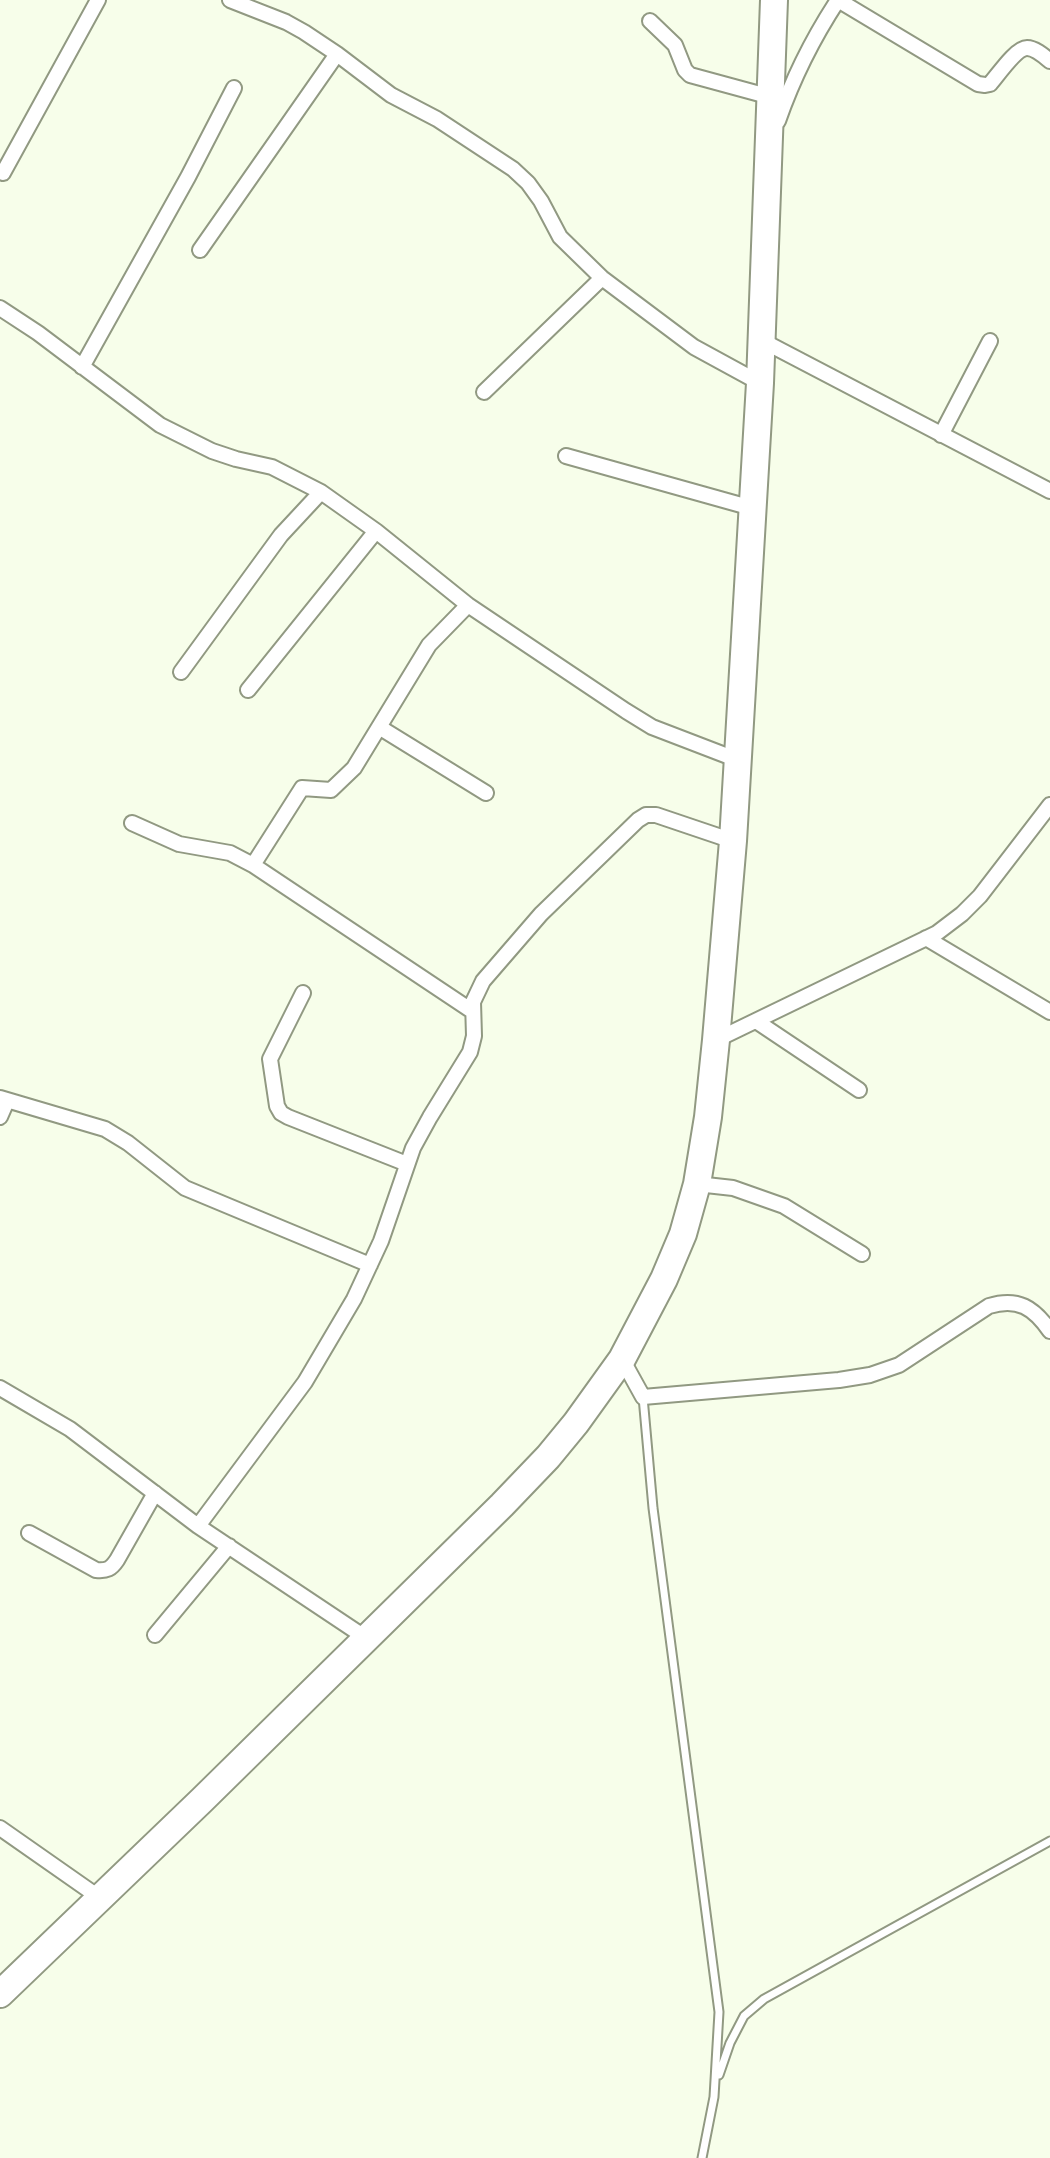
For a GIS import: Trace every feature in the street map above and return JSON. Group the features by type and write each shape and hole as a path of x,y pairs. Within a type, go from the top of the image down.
{"highway":[{"path":"0,1994 548,1457 622,1359 664,1279 683,1234 697,1184 708,1117 733,841 760,383 774,0"}],"street":[{"path":"1,174 98,0"},
{"path":"230,0 264,6 337,54 391,95 437,119 513,169 541,201 560,237 602,278 694,347 760,383"},
{"path":"769,146 800,65 838,0 978,84 990,84 1023,48 1033,49 1050,61"},
{"path":"650,21 675,45 690,75 771,97"},
{"path":"200,250 337,54"},
{"path":"82,367 234,88"},
{"path":"484,392 602,278"},
{"path":"0,308 160,425 212,451 272,467 321,492 376,531 468,605 652,727 738,760"},
{"path":"761,340 1050,491"},
{"path":"941,435 990,341"},
{"path":"566,456 752,508"},
{"path":"181,672 281,535 321,492"},
{"path":"248,690 376,531"},
{"path":"253,865 302,788 331,790 354,768 429,645 468,605"},
{"path":"379,727 486,793"},
{"path":"716,1040 937,933 980,896 1050,805"},
{"path":"198,1526 305,1382 354,1299 381,1241 407,1164 430,1117 470,1052 474,1036 472,1011 476,993 483,981 541,914 646,815 656,815 733,841"},
{"path":"132,823 179,844 230,853 253,865 472,1011"},
{"path":"926,938 1050,1012"},
{"path":"303,993 270,1059 277,1106 281,1113 407,1164"},
{"path":"756,1021 859,1090"},
{"path":"0,1117 4,1099 105,1129 185,1188 370,1265"},
{"path":"697,1184 733,1188 784,1206 862,1254"},
{"path":"622,1359 643,1397 870,1375 899,1365 989,1306 1002,1301 1027,1307 1040,1317 1050,1331"},
{"path":"0,1388 70,1429 198,1526 366,1638"},
{"path":"29,1533 96,1570 105,1571 117,1560 155,1493"},
{"path":"155,1635 229,1546"},
{"path":"0,1828 100,1898"}],"lane":[{"path":"643,1397 653,1508 719,2012 714,2097"},
{"path":"702,2158 714,2097 730,2043 744,2016 764,1999 1050,1841"}]}
